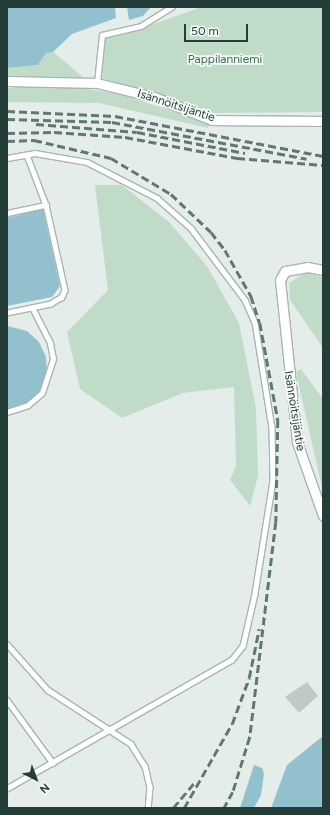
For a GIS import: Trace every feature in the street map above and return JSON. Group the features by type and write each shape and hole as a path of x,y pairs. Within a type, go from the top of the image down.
{"street":[{"name":"Isännöitsijäntie","path":"7,81 97,83 154,97 212,120 323,121"},
{"name":"Isännöitsijäntie","path":"323,270 308,267 285,270 280,280 297,442 323,516"}],"lane":[{"path":"97,83 102,35 141,26 171,7"},
{"path":"7,313 51,304 62,297 64,290 46,205 27,155"},
{"path":"7,158 27,155 87,162 128,180 157,198 191,228 245,300 254,322 267,383 272,428 272,488 243,646 220,669 7,789"},
{"path":"7,213 46,205"},
{"path":"7,412 28,405 42,393 53,359 50,343 32,308"},
{"path":"7,644 48,690 131,744 145,766 150,787 148,808"},
{"path":"7,700 53,763"}],"green space":[{"name":"Pappilanniemi","path":"201,7 323,7 323,112 214,113 102,78 105,37 143,28"},
{"path":"53,52 83,77 7,78 7,68 38,65 46,53"},
{"path":"78,87 123,95 209,123 208,128 99,103 7,102 7,88"},
{"path":"95,185 122,185 169,222 207,266 239,323 256,408 258,476 250,506 230,480 236,466 234,387 183,393 122,418 80,389 67,332 108,290"},
{"path":"305,273 323,277 323,348 290,300 289,283"},
{"path":"301,369 323,399 323,492 296,372"}],"water":[{"path":"7,7 115,7 116,18 72,34 53,52 46,53 38,65 7,68"},
{"path":"127,7 151,7 143,16 129,20"},
{"path":"43,209 60,286 52,297 7,306 7,218"},
{"path":"7,326 27,331 39,342 46,357 47,373 42,389 31,401 16,408 7,409"},
{"path":"323,736 323,808 271,808 287,765"},
{"path":"254,765 262,768 264,774 261,795 254,808 240,808"}],"building":[{"path":"307,682 318,696 299,713 285,697"}],"railway":[{"path":"7,111 115,116 323,156"},
{"path":"7,119 112,122 307,159"},
{"path":"36,124 137,132 245,153"},
{"path":"7,133 54,132 125,137 237,158 323,165"},
{"path":"7,141 34,140 111,158 171,194 211,232 225,250 251,296 260,323 278,420 276,522 250,737 233,792 224,808"},
{"path":"184,808 232,724 249,678 259,629"},
{"path":"173,808 194,783"}]}
